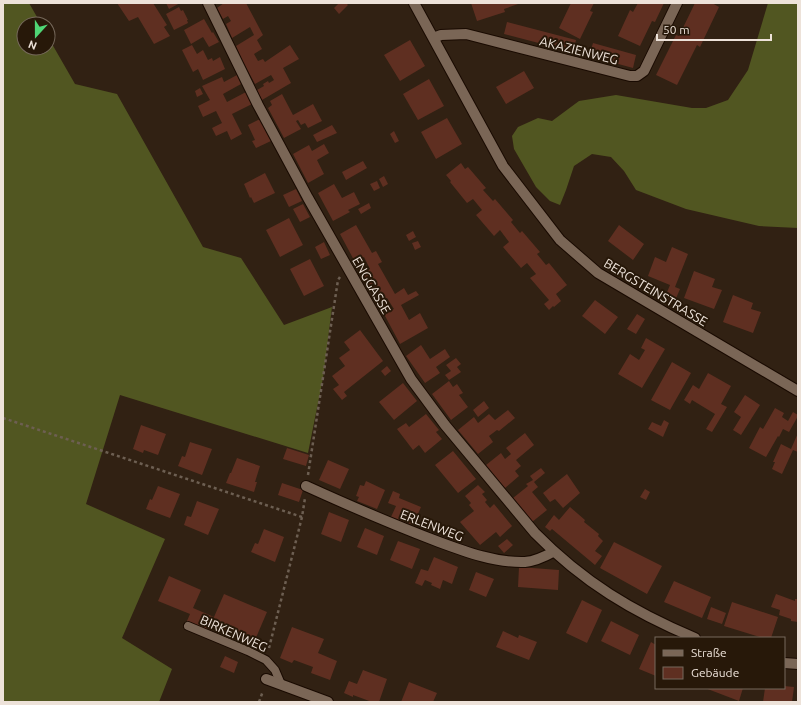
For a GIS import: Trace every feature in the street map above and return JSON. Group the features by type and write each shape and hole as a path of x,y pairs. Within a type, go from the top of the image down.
{"street":[{"name":"ENGGASSE","path":"208,3 258,105 304,192 411,379 445,425 535,534 553,552 592,583 618,600 646,616 693,637"},
{"name":"BERGSTEINSTRASSE","path":"414,3 503,166 560,240 598,273 798,391"},
{"name":"AKAZIENWEG","path":"433,38 441,35 466,34 630,76 637,76 644,71 677,3"},
{"name":"ERLENWEG","path":"306,486 373,516 433,540 482,556 525,562 540,559 553,552"},
{"path":"785,663 798,664"},
{"path":"266,679 328,702"}],"lane":[{"name":"BIRKENWEG","path":"188,626 266,660 275,670 281,684"}],"path":[{"path":"266,660 302,517 338,280"},
{"path":"3,418 302,517"}],"green space":[{"path":"3,3 29,3 36,16 16,16 16,56 56,56 56,51 75,84 117,94 203,247 241,258 284,325 332,307 323,378 308,453 120,395 86,504 165,539 122,638 172,669 159,702 3,702"},
{"path":"768,3 798,3 798,228 759,226 686,209 636,190 624,171 611,157 592,154 574,166 560,205 550,201 536,187 514,149 512,136 518,127 538,118 552,121 579,101 616,95 692,108 706,108 728,100 748,70"}],"building":[{"path":"117,3 153,3 167,25 164,27 170,36 154,44 138,17 129,21"},
{"path":"166,3 180,3 169,9"},
{"path":"224,3 246,3 263,35 257,40 262,49 254,54 258,61 263,59 265,62 290,45 299,59 283,68 291,83 262,100 257,90 264,86 263,84 268,81 269,83 274,80 271,75 255,84 236,46 254,35 250,27 232,38 226,24 231,21 228,16 223,19 217,8"},
{"path":"339,3 346,3 348,5 339,14 334,8"},
{"path":"471,3 521,3 504,9 505,12 477,21"},
{"path":"571,3 594,3 590,11 593,12 580,39 559,28"},
{"path":"638,3 664,3 655,22 652,21 640,46 618,36 630,10 633,12"},
{"path":"695,3 712,3 719,7 700,47 697,45 677,85 656,75 676,35 679,36"},
{"path":"179,7 181,11 183,10 188,23 174,30 166,14"},
{"path":"204,19 219,42 209,47 203,37 191,44 184,30"},
{"path":"507,22 576,40 573,52 504,34"},
{"path":"410,40 425,66 400,81 384,55"},
{"path":"593,43 636,55 633,68 589,56"},
{"path":"192,45 197,54 203,50 208,60 212,58 213,61 220,57 225,69 203,80 198,69 193,72 182,50"},
{"path":"524,71 534,88 506,104 496,87"},
{"path":"237,75 241,84 223,94 227,102 246,92 252,104 232,114 242,134 231,140 227,131 216,136 212,128 222,123 216,111 203,117 198,106 210,100 202,86 222,77 224,82"},
{"path":"429,79 444,106 418,120 403,94"},
{"path":"200,88 203,94 197,97 195,91"},
{"path":"282,94 293,115 313,104 322,121 308,128 305,123 301,125 298,120 296,121 301,129 284,138 268,108 272,105 270,101"},
{"path":"447,118 462,144 436,159 421,132"},
{"path":"260,119 271,141 256,148 252,141 255,140 248,125"},
{"path":"332,125 337,133 317,142 313,135"},
{"path":"394,131 399,141 395,143 390,134"},
{"path":"324,144 329,153 317,160 324,174 308,183 293,154 309,145 312,151"},
{"path":"363,161 367,168 346,180 342,172"},
{"path":"461,163 465,169 468,167 486,188 483,190 493,201 495,199 513,220 511,222 520,233 522,231 540,252 537,254 546,265 549,263 567,285 556,294 561,301 554,307 553,306 549,310 544,304 549,300 530,278 536,274 527,263 521,268 503,247 509,242 500,230 494,236 476,215 482,210 473,199 467,203 450,182 451,181 446,175"},
{"path":"265,173 275,193 254,203 251,197 250,198 244,184"},
{"path":"384,176 388,184 383,187 379,179"},
{"path":"377,181 380,188 374,191 370,184"},
{"path":"334,184 342,198 354,192 360,204 348,210 350,212 333,221 318,193"},
{"path":"296,189 302,201 289,207 283,195"},
{"path":"369,203 371,208 361,214 358,209"},
{"path":"303,204 310,217 300,222 293,209"},
{"path":"289,218 303,245 280,257 266,230"},
{"path":"356,225 372,253 376,251 382,262 378,264 395,294 404,288 408,295 416,291 419,295 401,305 409,320 420,313 428,328 400,344 384,314 394,309 387,298 378,303 362,273 370,269 364,257 355,262 340,234"},
{"path":"619,225 644,244 633,260 608,241"},
{"path":"413,231 416,237 409,241 406,235"},
{"path":"418,241 421,247 415,250 412,243"},
{"path":"324,242 330,255 321,259 315,247"},
{"path":"672,247 688,254 675,287 680,289 674,303 665,297 670,285 648,276 655,257 666,262"},
{"path":"310,259 324,286 304,296 290,269"},
{"path":"694,271 715,279 712,287 722,290 714,309 684,298"},
{"path":"733,295 753,303 751,309 761,312 753,333 723,322"},
{"path":"595,300 618,317 605,334 582,316"},
{"path":"637,314 645,319 636,334 627,329"},
{"path":"360,330 383,361 344,392 347,396 342,400 333,389 339,385 332,376 345,366 339,358 350,350 344,342"},
{"path":"646,338 665,349 642,388 618,374 630,354 639,360 645,350 641,348"},
{"path":"421,345 430,359 445,349 450,357 436,367 440,373 425,383 406,356"},
{"path":"456,358 461,364 457,367 461,372 449,380 445,375 451,371 446,365"},
{"path":"672,362 691,373 670,410 651,400"},
{"path":"387,366 391,371 385,376 381,371"},
{"path":"708,373 731,386 721,404 727,407 712,432 706,429 715,414 692,400 690,404 684,400 693,385 699,389"},
{"path":"449,381 453,387 457,384 463,393 459,395 468,407 451,420 432,394"},
{"path":"403,383 417,401 394,420 379,402"},
{"path":"745,395 760,405 741,435 733,430 741,417 734,412"},
{"path":"484,401 489,408 478,417 473,410"},
{"path":"775,408 784,413 782,417 788,421 793,412 798,416 789,432 783,429 766,457 749,448 760,427 763,429"},
{"path":"508,410 515,418 499,431 497,430 489,436 493,442 478,454 458,430 474,417 478,423 489,414 495,420"},
{"path":"426,414 439,430 436,432 442,439 425,453 419,445 413,450 397,429 406,423 409,427"},
{"path":"664,420 669,423 663,437 648,429 652,422 661,426"},
{"path":"141,425 166,434 158,455 144,450 143,453 133,449"},
{"path":"525,433 534,445 516,460 521,466 515,471 519,476 505,488 486,465 501,453 505,459 511,454 506,448"},
{"path":"798,433 798,452 793,450 782,474 772,469 775,462 773,462 781,444 791,449"},
{"path":"190,442 212,449 202,475 178,466 182,456 185,457"},
{"path":"287,448 309,455 306,466 283,459"},
{"path":"453,451 476,479 458,493 435,465"},
{"path":"237,458 260,466 255,482 257,482 254,492 226,483"},
{"path":"328,460 349,469 340,489 319,480"},
{"path":"541,468 545,473 534,482 538,487 532,492 547,510 532,522 513,498 528,486 526,484 533,480 530,476"},
{"path":"567,474 580,493 563,508 555,499 550,502 543,493"},
{"path":"366,481 385,490 377,509 357,501 359,497 356,496 360,485 364,486"},
{"path":"282,483 303,490 299,502 278,495"},
{"path":"478,485 485,492 482,494 487,500 485,502 490,508 494,504 512,526 500,537 496,532 480,545 460,522 474,511 469,505 471,503 465,496"},
{"path":"158,486 180,494 170,518 146,509"},
{"path":"645,489 650,492 646,500 640,497"},
{"path":"393,491 400,494 399,498 421,507 413,525 391,517 396,506 388,503"},
{"path":"197,501 219,509 208,535 184,525 187,516 191,517"},
{"path":"570,507 585,520 584,522 599,534 598,536 603,541 595,551 602,556 595,565 552,529 550,531 545,527 554,515 559,520"},
{"path":"329,512 349,520 341,542 321,534"},
{"path":"365,528 384,536 377,555 357,547"},
{"path":"264,529 284,537 275,562 251,552 255,543 258,544"},
{"path":"507,539 513,545 504,553 498,546"},
{"path":"398,541 420,549 412,569 390,560"},
{"path":"614,542 662,566 647,594 600,568"},
{"path":"434,557 458,567 452,584 443,580 440,589 431,585 432,583 425,580 422,586 415,583 421,569 428,571"},
{"path":"519,567 559,570 558,590 518,587"},
{"path":"476,572 494,579 486,597 469,590"},
{"path":"169,576 201,590 193,608 214,617 224,594 267,612 255,640 211,624 208,630 187,621 190,614 158,601"},
{"path":"674,581 711,597 702,618 664,602"},
{"path":"776,594 795,601 795,599 798,599 798,622 791,621 791,619 779,615 780,610 771,607"},
{"path":"582,600 602,610 587,643 566,633"},
{"path":"732,602 778,617 771,637 760,637 724,626"},
{"path":"711,607 726,613 722,624 707,619"},
{"path":"611,621 639,635 630,655 601,641"},
{"path":"292,627 324,639 318,653 337,661 330,680 311,673 313,667 294,660 292,663 280,658"},
{"path":"503,631 518,638 519,635 537,642 529,660 496,647"},
{"path":"651,642 655,644 655,676 639,669"},
{"path":"225,656 238,662 234,673 220,667"},
{"path":"363,670 387,679 379,702 372,702 344,693 349,681 357,684"},
{"path":"409,682 437,693 433,702 401,702"},
{"path":"785,686 794,687 792,702 763,702 765,689 785,689"},
{"path":"708,689 743,689 739,701"}]}
